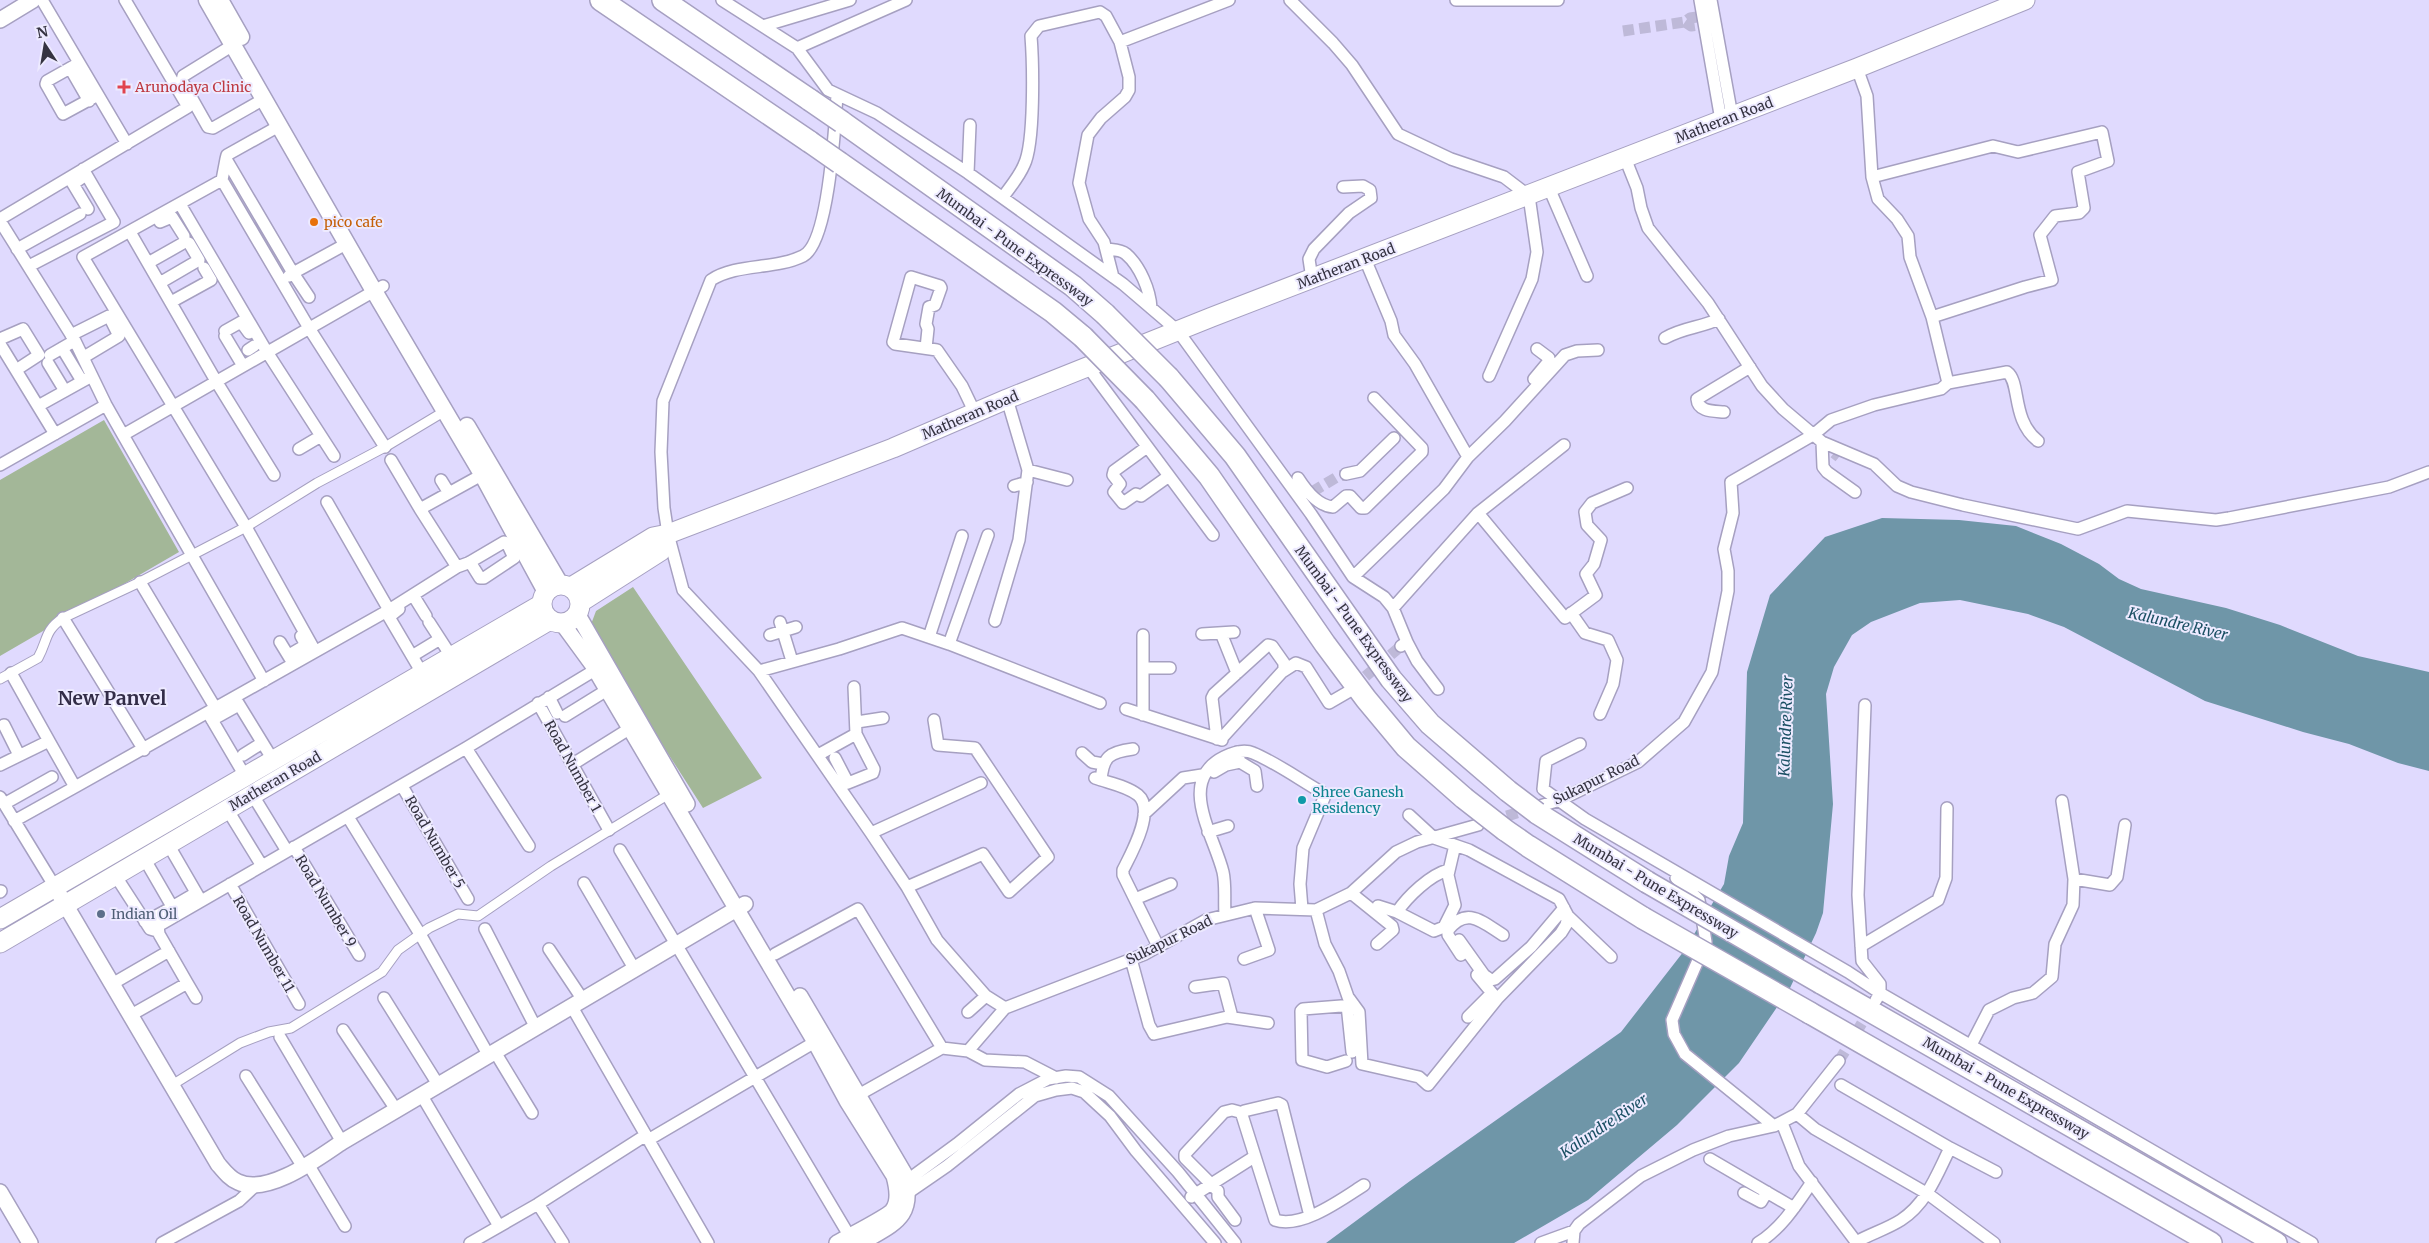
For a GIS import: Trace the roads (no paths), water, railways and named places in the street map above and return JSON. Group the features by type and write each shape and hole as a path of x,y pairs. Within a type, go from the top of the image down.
{"highway":[{"path":"601,0 810,142 1053,312 1083,337 1146,400 1209,476 1366,699 1406,747 1464,798 1505,830 1643,918 2211,1243"},
{"name":"Mumbai - Pune Expressway","path":"663,0 842,122 1073,286 1105,314 1169,378 1235,456 1391,679 1430,724 1508,791 1539,809 1647,882 2276,1243"}],"main road":[{"path":"207,0 346,244 378,288 488,471 561,603"},
{"path":"220,0 445,411 488,471"},
{"name":"Matheran Road","path":"0,943 252,794 561,603 653,536 668,534 893,448 975,412 1178,331 1857,68 2025,0"},
{"name":"Matheran Road","path":"0,919 451,656 561,603"}],"street":[{"path":"0,20 33,0"},
{"path":"42,0 93,98 127,144"},
{"path":"87,379 86,356 32,264 0,220 85,172 188,107 125,0"},
{"path":"722,0 797,48 828,90 877,113 968,173 1113,277 1152,308 1178,331 1308,495 1329,507 1333,507 1346,496 1350,496 1361,508 1365,508 1422,452 1422,448 1374,398"},
{"path":"763,26 850,0"},
{"path":"797,48 906,0"},
{"path":"1096,0 1100,12 1106,16 1120,42 1129,77 1129,90 1125,97 1101,118 1088,134 1079,183 1089,219 1106,249 1113,277"},
{"path":"1120,42 1229,0"},
{"path":"1290,0 1352,65 1398,134 1451,159 1504,176 1529,196 1536,252 1532,279 1489,376"},
{"path":"1456,0 1558,0"},
{"path":"1700,0 1701,21 1726,118"},
{"path":"1711,0 1726,118"},
{"path":"1003,197 1025,165 1030,143 1031,36 1039,26 1100,12"},
{"path":"233,45 183,76 182,81 208,127 212,128 264,99"},
{"path":"75,65 47,81 46,84 54,99 63,114 65,114 93,98"},
{"path":"1857,68 1867,96 1872,177 1878,199 1908,236 1910,257 1932,317 1948,383"},
{"path":"837,95 831,176 819,232 813,246 803,256 769,266 719,275 711,280 671,380 663,401 661,452 668,534 683,590 759,671 907,887 937,940 986,996 1004,1008"},
{"path":"968,173 970,125"},
{"path":"279,126 227,155 222,180 309,328 385,447"},
{"path":"1872,177 1993,146 2018,152 2102,132 2108,161 2078,172 2084,208 2079,213 2055,216 2040,235 2052,280 2025,286 1932,317"},
{"path":"1625,158 1638,188 1641,208 1648,228 1719,319 1762,386 1783,409 1834,453"},
{"path":"226,160 309,297"},
{"path":"21,247 84,211 73,184 85,172"},
{"path":"32,264 114,222 85,172"},
{"path":"222,180 180,204 153,223 139,236 150,261 216,381 274,475"},
{"path":"1312,279 1309,258 1314,249 1349,213 1371,198 1370,190 1363,186 1343,187"},
{"path":"1549,188 1587,276"},
{"path":"173,302 211,280 188,219 180,204"},
{"path":"184,236 169,217 130,232 83,258 117,321 173,406 246,527 283,601 315,652"},
{"path":"177,225 188,219"},
{"path":"61,225 71,243"},
{"path":"130,232 164,281 173,302"},
{"path":"150,261 187,242 204,261 257,351 334,456"},
{"path":"281,280 346,244"},
{"path":"1106,249 1120,250 1126,254 1140,273 1150,296 1152,308"},
{"path":"1365,259 1391,321 1394,335 1414,364 1468,457"},
{"path":"164,281 204,261"},
{"path":"926,348 928,329 926,324 929,307 935,305 941,288 940,286 910,278 893,342 926,348 937,350 962,386 975,412"},
{"path":"123,435 243,366 257,351 309,328 378,288"},
{"path":"65,391 49,359 74,336 107,316 117,321"},
{"path":"1665,338 1681,329 1702,326 1719,319"},
{"path":"86,356 119,336 117,321"},
{"path":"243,366 225,334 242,322 257,351"},
{"path":"20,371 38,357 35,348 23,329 1,340 55,434"},
{"path":"62,348 106,405 190,556 264,681"},
{"path":"1537,349 1549,358 1544,372"},
{"path":"1353,577 1444,488 1468,457 1544,372 1565,355 1577,351 1598,350"},
{"path":"20,371 35,364"},
{"path":"1088,367 1212,535"},
{"path":"1724,412 1706,411 1699,405 1697,399 1750,367"},
{"path":"1855,492 1827,472 1822,466 1819,441 1831,420 1941,389 1948,383 2007,372 2013,377 2020,416 2028,432 2038,441"},
{"path":"40,405 87,379"},
{"path":"1517,400 1529,390"},
{"path":"995,621 1019,540 1028,470 1007,399"},
{"path":"0,465 106,405"},
{"path":"0,679 38,658 51,625 140,582 246,527 317,483 385,447 445,411"},
{"path":"299,449 321,436"},
{"path":"1346,474 1360,471 1394,438"},
{"path":"1819,441 1874,464 1897,486 1911,492 1963,506 2078,529 2127,511 2216,520 2230,518 2389,487 2429,472"},
{"name":"Sukapur Road","path":"1539,809 1638,762 1684,722 1712,672 1728,592 1728,571 1724,549 1733,513 1731,482 1819,441"},
{"path":"1392,608 1478,513 1564,445"},
{"path":"1147,447 1114,471 1113,475 1120,484 1114,492 1123,502 1136,494 1141,496 1169,476"},
{"path":"391,460 458,567"},
{"path":"1028,470 1067,480"},
{"path":"420,509 488,471"},
{"path":"1298,478 1353,577 1384,597 1392,608 1404,644 1438,689"},
{"path":"441,480 449,493"},
{"path":"1014,486 1027,482"},
{"path":"1478,513 1566,618 1596,594 1586,574 1594,564 1601,540 1587,525 1585,512 1592,503 1627,488"},
{"path":"327,502 389,610"},
{"path":"949,644 988,535"},
{"path":"929,637 962,536"},
{"path":"422,673 389,615 458,567 470,562"},
{"path":"140,582 245,776"},
{"path":"291,660 315,652 415,597"},
{"path":"415,597 451,656"},
{"path":"561,603 595,670 607,690 634,725 669,794 692,824"},
{"path":"561,603 741,907 815,1042 853,1098"},
{"path":"1571,613 1585,633 1608,640 1617,660 1613,684 1600,714"},
{"path":"63,618 144,750"},
{"path":"781,626 792,660"},
{"path":"770,635 781,626 796,627"},
{"path":"759,671 792,660 839,649 902,628 949,644 1100,703"},
{"path":"14,821 237,702 291,660 306,645 299,632"},
{"path":"1202,634 1234,632"},
{"path":"1221,633 1236,673"},
{"path":"1143,636 1143,715"},
{"path":"412,656 440,639"},
{"path":"280,642 291,660"},
{"path":"1219,739 1212,698 1214,694 1268,645 1272,646 1284,663 1284,670"},
{"path":"1219,739 1284,670 1296,663 1306,668 1329,703 1348,692"},
{"path":"1143,668 1170,668"},
{"path":"145,922 173,912 198,897 230,884 402,786 595,670"},
{"path":"12,673 75,787"},
{"path":"835,758 848,783 873,773 874,770 857,728 854,687"},
{"path":"549,697 561,714 607,690"},
{"path":"237,702 273,760"},
{"name":"Road Number 1","path":"538,703 609,830"},
{"path":"1865,705 1858,895 1862,961 1880,984 1878,997"},
{"path":"1126,709 1219,739 1255,772 1257,786"},
{"path":"818,755 857,728 883,718"},
{"path":"907,887 983,854 1009,892 1048,857 975,748 938,745 934,720"},
{"path":"4,725 19,755"},
{"path":"573,764 634,725"},
{"path":"0,765 49,740"},
{"path":"243,755 262,742"},
{"path":"1580,744 1546,761 1543,788 1585,819 1848,972 1878,997 1971,1044 2312,1243"},
{"path":"466,748 529,846"},
{"path":"1133,749 1124,750 1106,758 1098,779 1132,790 1144,802 1144,814 1138,839 1123,870 1158,946"},
{"path":"1225,914 1223,873 1215,840 1201,798 1204,781 1212,764 1251,752 1323,793 1324,798 1302,848 1300,884 1302,909"},
{"path":"1082,753 1092,762 1103,764"},
{"path":"1214,772 1236,756"},
{"path":"52,777 2,800 218,1164 238,1182 255,1186 274,1181 306,1166 342,1142 741,907"},
{"path":"1144,814 1183,778 1204,781"},
{"path":"871,833 981,783"},
{"name":"Road Number 5","path":"402,786 468,898"},
{"name":"Road Number 9","path":"252,794 359,955"},
{"path":"172,1085 240,1043 269,1032 291,1028 382,972 398,950 420,934 458,914 478,916 609,830 669,794"},
{"path":"1971,1044 1989,1010 2013,998 2033,993 2052,977 2056,944 2073,905 2074,878 2062,802"},
{"path":"1861,946 1938,900 1946,878 1947,808"},
{"path":"227,809 262,866"},
{"path":"1409,815 1434,838 1469,850 1559,899 1566,912 1611,958"},
{"path":"348,817 492,1054 532,1113"},
{"name":"Sukapur Road","path":"968,1051 1004,1008 1131,959 1206,920 1225,914 1255,908 1302,909 1314,916 1351,893 1396,852 1416,842 1478,825"},
{"path":"2074,878 2110,885 2114,883 2125,825"},
{"path":"1215,840 1228,826"},
{"path":"1215,840 1225,860"},
{"path":"168,844 198,897"},
{"path":"1378,906 1397,912 1434,931 1444,927 1455,905 1448,870 1455,845"},
{"path":"620,850 850,1241 892,1211 902,1191 1019,1094 1034,1085 1066,1076 1079,1078 1109,1096 1196,1194 1235,1243"},
{"path":"142,859 173,912"},
{"path":"1662,865 1699,900 1706,942 1672,1020 1674,1034 1685,1054 1778,1124 1799,1166 1856,1242 1899,1222 1911,1213 1928,1194 1950,1148"},
{"path":"1397,912 1439,873 1448,870"},
{"path":"114,875 150,929 158,931"},
{"path":"584,883 635,970"},
{"name":"Road Number 11","path":"230,884 299,1004"},
{"path":"1135,899 1172,884"},
{"path":"1351,893 1392,926 1392,930 1377,944"},
{"path":"741,907 775,954 902,1191"},
{"path":"1244,959 1269,950 1255,908"},
{"path":"775,954 858,909 942,1048"},
{"path":"173,912 158,926 158,931 196,998"},
{"path":"1459,940 1484,975 1491,980 1495,979 1566,912"},
{"path":"1468,1017 1494,996 1561,933 1566,925 1566,912"},
{"path":"1314,916 1350,1005 1349,1057 1327,1067 1302,1060 1301,1011 1304,1009 1350,1005 1359,1012 1362,1064 1419,1077 1428,1085 1494,996"},
{"path":"1494,996 1452,943 1448,930 1459,919 1468,917 1477,919 1502,935"},
{"path":"485,930 536,1028"},
{"path":"549,949 647,1138 708,1243"},
{"path":"112,984 169,951"},
{"path":"1131,959 1149,1025 1154,1034 1210,1020 1232,1017 1268,1023"},
{"path":"131,1015 184,985 186,981"},
{"path":"1195,987 1223,983 1232,1017"},
{"path":"968,1012 986,996"},
{"path":"384,998 439,1086"},
{"path":"343,1030 397,1110"},
{"path":"280,1037 342,1142"},
{"path":"470,1243 647,1138 815,1042"},
{"path":"853,1098 942,1048 968,1051 985,1060 1025,1062 1056,1078"},
{"path":"1573,1243 1574,1231 1579,1224 1641,1176 1693,1150 1729,1136 1778,1124 1797,1114 1839,1061"},
{"path":"246,1076 345,1226"},
{"path":"1841,1085 1950,1148 1996,1172"},
{"path":"902,1191 947,1166 1035,1096 1072,1088 1084,1092 1110,1116 1136,1151 1215,1243"},
{"path":"422,1096 496,1220"},
{"path":"1235,1220 1218,1197 1218,1191 1213,1184 1185,1158 1185,1154 1224,1112 1232,1110 1243,1113 1278,1103 1282,1104 1310,1216"},
{"path":"1243,1113 1254,1157 1276,1220 1282,1222 1310,1216 1336,1204 1364,1185"},
{"path":"1797,1114 1815,1129 1928,1194 1994,1243"},
{"path":"1181,1204 1254,1157"},
{"path":"1710,1159 1794,1208"},
{"path":"1758,1243 1777,1228 1812,1182"},
{"path":"162,1243 239,1201 255,1186"},
{"path":"0,1192 30,1243"},
{"path":"1744,1193 1761,1202 1767,1192"},
{"path":"538,1204 563,1243"},
{"path":"1541,1243 1574,1231"}],"water":[{"name":"Kalundre River","path":"1882,518 1959,520 2016,526 2061,544 2099,564 2119,579 2141,589 2226,608 2280,625 2358,656 2429,672 2429,771 2398,763 2349,744 2303,732 2205,701 2064,627 2028,614 1960,600 1920,603 1871,622 1852,635 1834,667 1826,694 1833,804 1823,913 1816,933 1790,988 1739,1063 1677,1125 1588,1200 1514,1243 1326,1243 1410,1181 1621,1032 1684,951 1724,884 1729,856 1743,823 1747,672 1770,595 1825,537"}],"tunnel":[{"path":"1623,31 1685,22 1690,18 1697,17"},
{"path":"1685,22 1691,26 1698,25"},
{"path":"1834,453 1839,457"},
{"path":"1312,492 1337,477 1346,474"},
{"path":"1353,687 1401,646"},
{"path":"1491,821 1533,808"},
{"path":"1839,1061 1871,1008"}],"place":[{"name":"Arunodaya Clinic","path":"124,87"},
{"name":"pico cafe","path":"314,222"},
{"name":"Shree Ganesh Residency","path":"1302,800"},
{"name":"Indian Oil","path":"101,914"}],"district":[{"name":"New Panvel","path":"112,698"}]}
